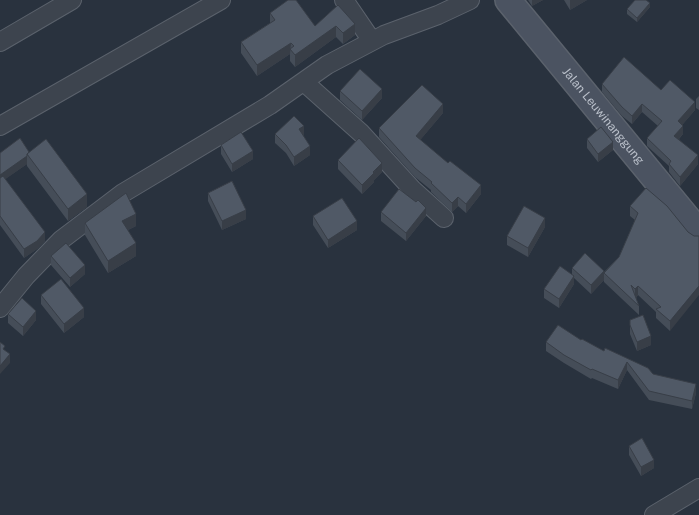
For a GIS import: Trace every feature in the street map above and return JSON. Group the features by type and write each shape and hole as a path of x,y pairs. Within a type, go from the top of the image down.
{"main road":[{"name":"Jalan Leuwinanggung","path":"508,0 650,175 699,232"}],"street":[{"path":"0,42 72,0"},
{"path":"0,126 220,0"},
{"path":"344,0 372,41"},
{"path":"0,308 26,276 61,240 123,194 270,105 327,65 372,41 470,0"},
{"path":"304,82 361,134 414,190 444,218"},
{"path":"654,515 699,488"}],"building":[{"path":"288,0 296,0 315,26 338,5 355,24 343,33 336,26 295,55 290,49 294,46 291,43 257,65 241,42 275,20 270,13"},
{"path":"635,0 646,0 650,3 637,18 627,9"},
{"path":"624,57 661,90 670,80 695,102 678,121 683,126 674,136 698,155 680,177 669,164 671,161 647,138 662,121 642,104 632,116 602,84"},
{"path":"360,69 382,89 362,111 340,91"},
{"path":"422,85 443,104 416,136 448,163 450,161 481,185 466,204 458,197 452,203 432,182 415,168 379,128"},
{"path":"294,116 304,126 299,129 310,146 294,157 275,134"},
{"path":"601,127 613,142 598,154 587,139"},
{"path":"241,132 253,151 232,164 221,145"},
{"path":"20,138 29,152 27,156 0,175 0,153"},
{"path":"359,138 382,163 362,185 338,160"},
{"path":"46,139 87,194 68,209 27,154"},
{"path":"3,176 45,232 37,241 24,249 0,216 0,178"},
{"path":"232,181 246,210 222,221 208,193"},
{"path":"646,188 667,206 688,232 694,236 699,236 699,286 670,321 656,309 661,307 638,286 635,289 631,285 639,306 604,273 619,257 638,213 630,206"},
{"path":"399,189 416,202 418,200 426,208 406,233 381,212"},
{"path":"126,193 136,214 122,221 136,243 108,261 85,223"},
{"path":"342,198 357,221 328,240 313,216"},
{"path":"524,206 545,218 528,248 507,236"},
{"path":"66,243 85,265 70,278 51,256"},
{"path":"585,253 604,271 591,285 572,268"},
{"path":"560,266 574,276 559,299 544,289"},
{"path":"61,279 84,308 64,324 41,295"},
{"path":"22,298 36,311 23,327 8,314"},
{"path":"643,315 651,336 637,342 630,325 630,320"},
{"path":"558,325 581,340 604,351 605,348 648,368 653,374 696,384 692,401 649,391 627,362 618,380 591,370 564,355 546,342"},
{"path":"0,342 5,346 3,349 10,354 0,366"},
{"path":"642,438 654,460 641,467 629,446"}]}
